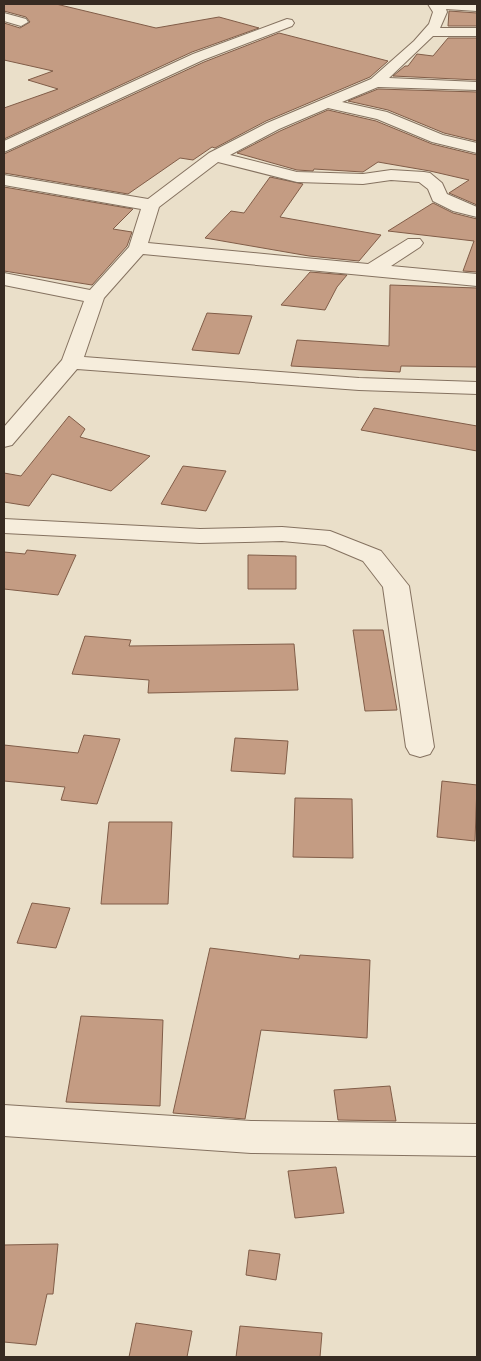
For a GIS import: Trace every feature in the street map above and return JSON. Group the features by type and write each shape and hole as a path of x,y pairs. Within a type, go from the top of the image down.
{"street":[{"path":"436,5 477,7"},
{"path":"4,440 72,362 95,297 138,248 151,205 185,176 215,156 325,102 376,82 435,25 440,12 436,5"},
{"path":"4,17 22,22"},
{"path":"4,147 198,57 287,22"},
{"path":"429,32 477,32"},
{"path":"376,82 477,86"},
{"path":"325,102 382,116 438,140 477,148"},
{"path":"215,156 297,177 363,179 391,175 424,177 436,187 439,198 459,207 477,212"},
{"path":"4,180 151,205"},
{"path":"372,270 414,243"},
{"path":"138,248 477,280"},
{"path":"4,279 95,297"},
{"path":"72,362 359,384 477,388"},
{"path":"4,412 25,416"},
{"path":"4,526 200,536 282,534 330,538 372,556 396,586 420,747"},
{"path":"4,1120 251,1137 477,1140"}],"building":[{"path":"4,4 56,4 156,28 219,17 259,28 192,52 4,139 4,108 58,89 28,80 53,71 4,60 4,23 20,28 30,22 26,17 4,11"},
{"path":"449,11 477,13 477,26 448,26"},
{"path":"279,33 388,61 370,77 266,121 215,148 212,147 193,160 180,158 128,194 4,173 4,154 204,62"},
{"path":"448,38 477,38 477,80 393,76 405,66 408,66 417,54 433,56"},
{"path":"378,89 477,92 477,141 444,133 388,110 348,101"},
{"path":"328,110 376,121 432,144 477,155 477,205 449,193 469,180 430,171 378,162 363,172 314,169 313,171 297,170 237,153 280,131"},
{"path":"270,177 303,184 280,217 381,235 359,261 309,256 205,238 231,211 244,213"},
{"path":"4,187 133,209 113,229 132,232 127,246 92,285 4,271"},
{"path":"433,203 453,213 477,219 477,272 463,271 474,241 388,231"},
{"path":"310,272 347,275 337,287 325,310 281,305"},
{"path":"390,285 477,288 477,367 401,366 400,372 291,366 297,340 389,346"},
{"path":"207,313 252,316 239,354 192,350"},
{"path":"374,408 477,426 477,451 361,430"},
{"path":"69,416 85,429 80,437 150,456 111,491 52,474 29,506 4,502 4,473 21,476"},
{"path":"183,466 226,471 206,511 161,504"},
{"path":"27,550 76,555 58,595 4,589 4,552 25,554"},
{"path":"248,555 296,556 296,589 248,589"},
{"path":"353,630 383,630 397,710 365,711"},
{"path":"85,636 131,640 129,646 294,644 298,690 148,693 149,680 72,674"},
{"path":"84,735 120,739 97,804 61,800 65,787 4,781 4,745 78,753"},
{"path":"235,738 288,741 285,774 231,771"},
{"path":"442,781 477,785 475,841 437,837"},
{"path":"295,798 352,799 353,858 293,857"},
{"path":"109,822 172,822 168,904 101,904"},
{"path":"32,903 70,908 56,948 17,943"},
{"path":"210,948 299,959 300,955 370,960 367,1038 261,1030 245,1119 173,1113"},
{"path":"81,1016 163,1020 160,1106 66,1102"},
{"path":"390,1086 396,1121 338,1120 334,1090"},
{"path":"336,1167 344,1213 295,1218 288,1171"},
{"path":"58,1244 53,1294 47,1294 36,1345 4,1342 4,1245"},
{"path":"249,1250 280,1254 276,1280 246,1275"},
{"path":"136,1323 192,1331 187,1357 129,1357"},
{"path":"240,1326 322,1333 320,1357 236,1357"}]}
